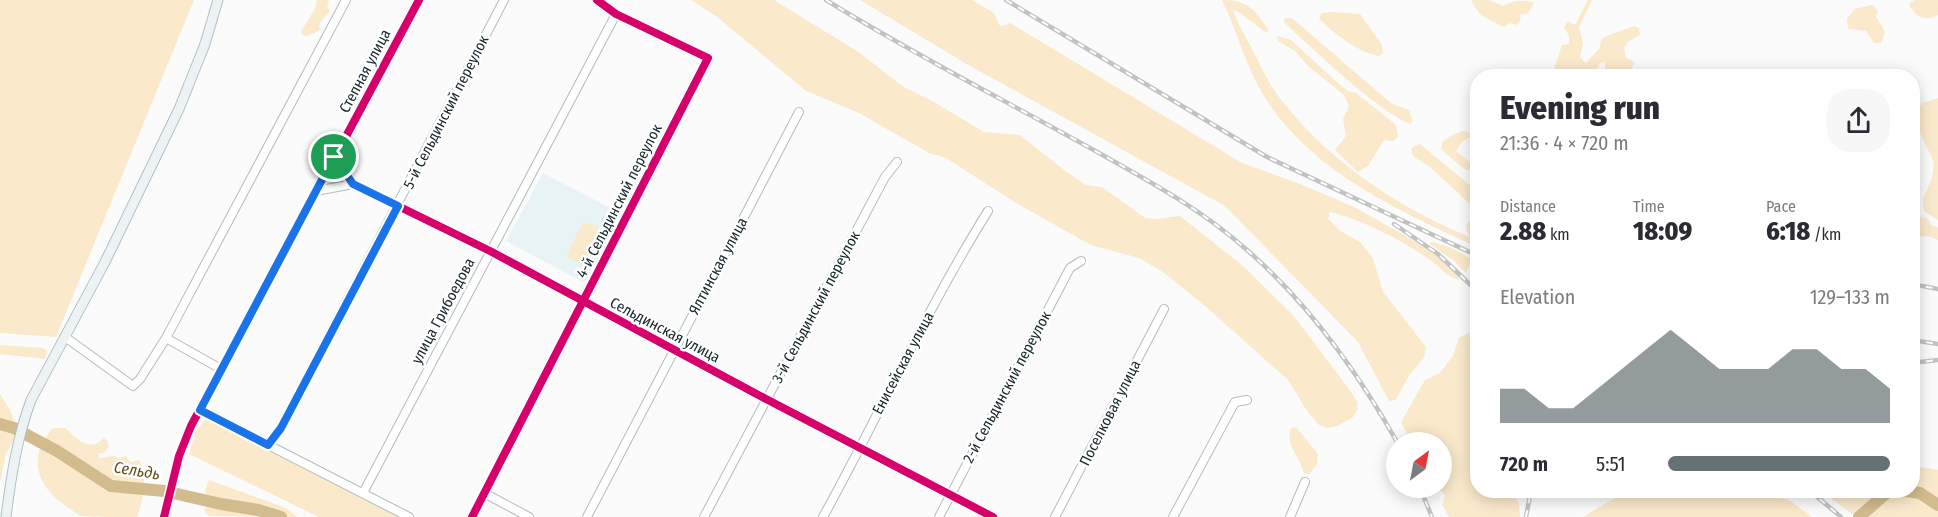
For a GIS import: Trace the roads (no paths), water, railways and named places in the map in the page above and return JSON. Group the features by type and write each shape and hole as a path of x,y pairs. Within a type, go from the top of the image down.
{"main road":[{"path":"6,517 14,461 27,411 105,262 179,109 205,44 218,0"}],"street":[{"path":"65,337 133,386 140,379 166,338 346,0"},
{"name":"Степная улица","path":"165,514 184,440 419,0"},
{"name":"5-й Сельдинский переулок","path":"268,445 281,428 504,0"},
{"path":"597,0 616,14"},
{"name":"4-й Сельдинский переулок","path":"472,517 708,58 616,14"},
{"name":"улица Грибоедова","path":"363,493 616,14"},
{"name":"Ялтинская улица","path":"587,517 676,351 799,111"},
{"name":"Сельдинская улица","path":"334,157 353,184 490,251 766,399 993,517"},
{"name":"3-й Сельдинский переулок","path":"704,517 885,177 897,162"},
{"path":"316,191 353,184"},
{"name":"Енисейская улица","path":"823,517 961,253 988,211"},
{"name":"2-й Сельдинский переулок","path":"939,517 1070,268 1081,261"},
{"name":"Поселковая улица","path":"1055,517 1164,309"},
{"path":"166,338 221,369"},
{"path":"1173,517 1235,402 1246,399"},
{"path":"200,410 409,517"},
{"path":"1290,517 1305,482"},
{"path":"484,493 529,517"}],"waterway":[{"name":"Сельдь","path":"0,424 14,428 57,451 111,486 164,491 258,510 281,517"},
{"path":"1920,493 1938,505"},
{"name":"Сельдь","path":"1859,517 1881,498"}],"railway":[{"path":"826,0 927,59 1157,186 1212,222 1270,271 1311,316 1348,364 1391,432"},
{"path":"1006,0 1267,157 1470,252"},
{"path":"1394,224 1438,254 1470,284"},
{"path":"1920,286 1938,289"},
{"path":"1920,341 1938,344"},
{"path":"1920,362 1938,360"},
{"path":"1424,498 1432,517"},
{"path":"1526,517 1530,498"},
{"path":"1818,498 1841,517"}]}
